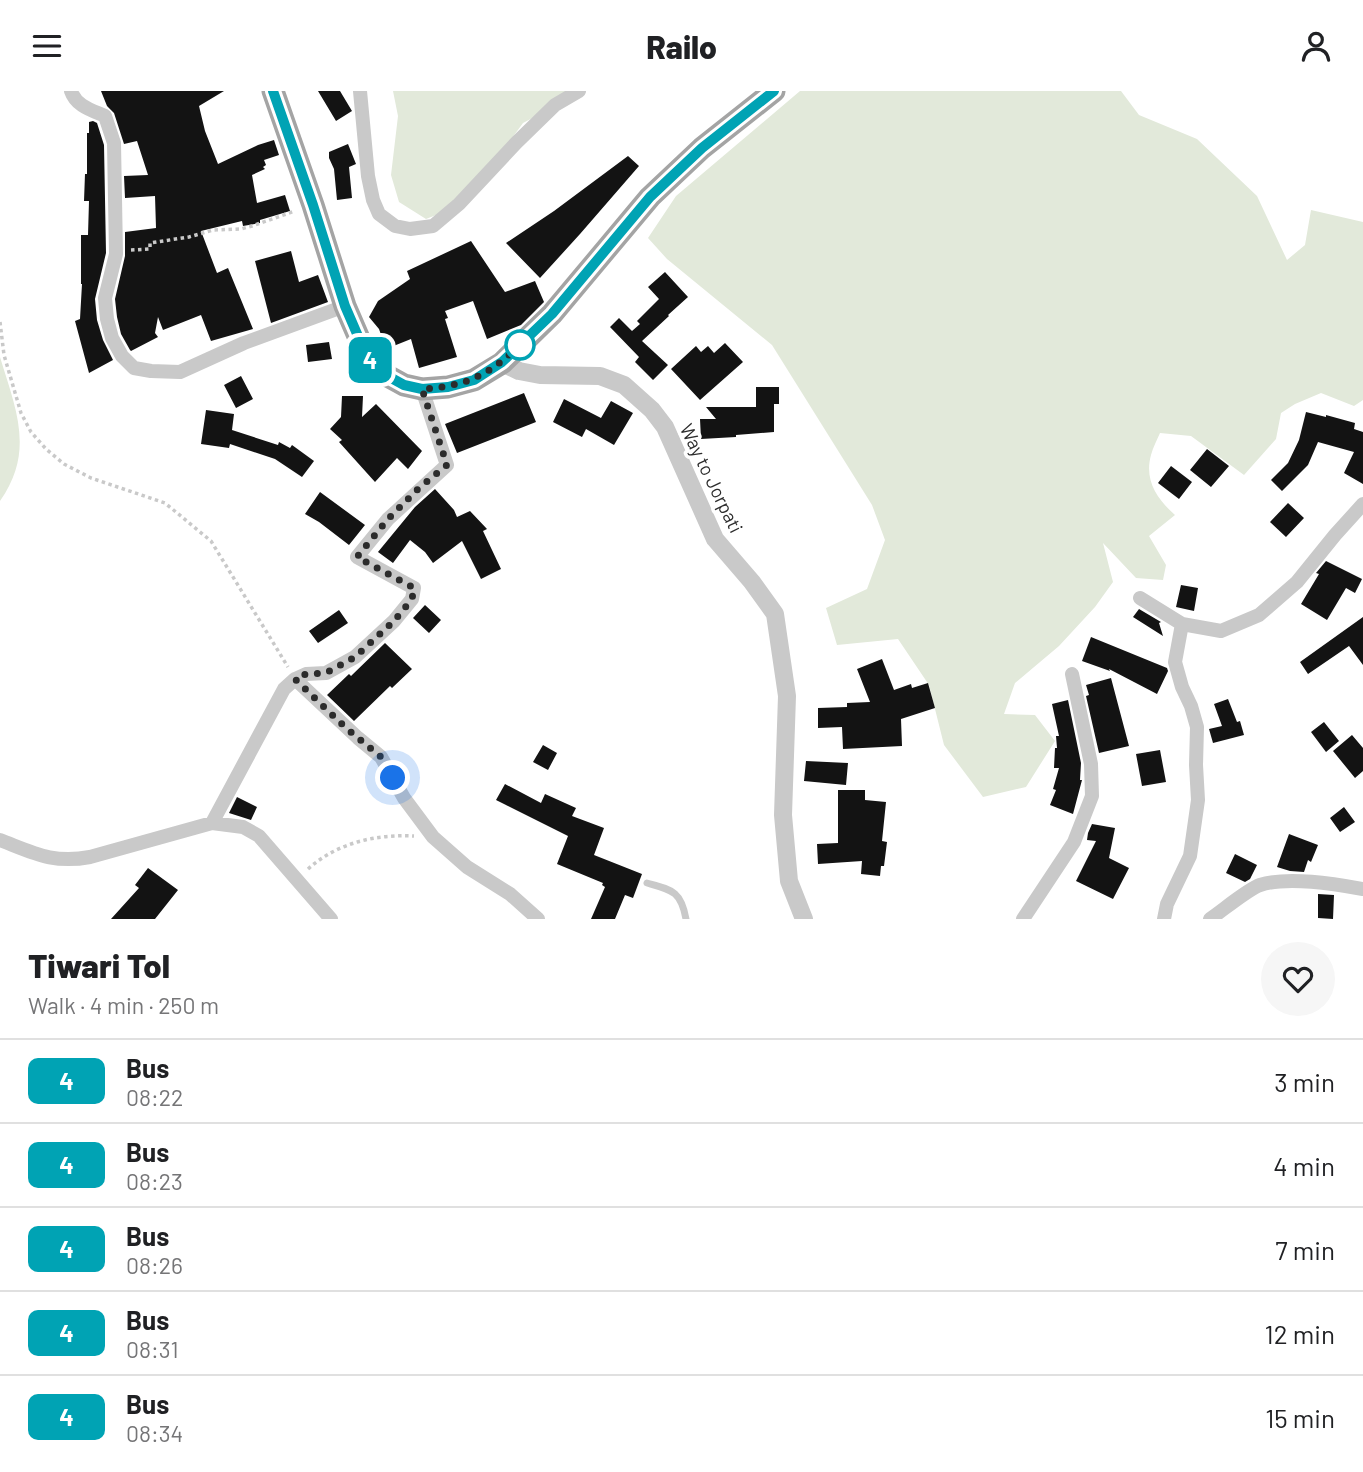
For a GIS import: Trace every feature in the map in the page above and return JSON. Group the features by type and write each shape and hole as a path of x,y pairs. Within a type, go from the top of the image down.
{"main road":[{"path":"273,91 345,306 367,357 384,374 404,385 422,389 448,387 474,380 502,362 552,314 650,197 702,148 774,91"}],"street":[{"path":"71,91 75,100 105,116 114,143 116,254 105,298 112,338 122,356 134,368 180,372 244,343 345,306"},
{"path":"359,91 373,200 379,214 395,226 410,229 433,226 555,105 579,91"},
{"name":"Way to Jorpati","path":"502,362 519,371 540,375 600,376 624,385 652,410 665,428 715,539 775,614 787,696 783,815 789,881 804,919"},
{"path":"212,823 284,689 306,674 326,673 355,657 394,621 412,599 414,588 357,557 388,519 447,465 422,389"},
{"path":"1140,598 1182,624 1221,631 1259,615 1297,582 1363,504"},
{"path":"1164,919 1167,904 1190,856 1198,800 1195,765 1197,727 1175,662 1182,624"},
{"path":"1023,919 1074,842 1092,796 1091,764 1072,674"},
{"path":"295,679 381,757 404,799 433,837 467,867 510,894 538,919"},
{"path":"0,840 40,856 72,860 212,823 243,827 259,836 331,919"},
{"path":"1210,919 1259,885 1321,882 1363,889"}],"lane":[{"path":"647,883 673,890 683,905 686,919"}],"path":[{"path":"116,254 123,251 150,250 150,243 213,230 241,229 313,205"},
{"path":"0,322 4,355 21,413 31,432 64,464 91,478 165,503 211,541 295,679"},
{"path":"296,879 320,858 347,845 375,837 433,837"}],"green space":[{"path":"393,91 583,91 523,123 464,204 426,219 399,202 391,175 398,116"},
{"path":"800,91 1121,91 1139,115 1197,139 1257,196 1287,260 1305,245 1311,210 1363,222 1363,400 1354,406 1321,393 1295,404 1281,413 1276,439 1244,475 1191,436 1160,433 1151,455 1149,473 1158,496 1175,515 1149,536 1166,565 1163,580 1136,578 1103,543 1113,582 1095,607 1059,646 1015,683 1004,714 1035,715 1055,741 1026,787 983,797 944,745 929,685 898,639 837,645 826,608 867,589 885,540 872,505 772,345 667,259 648,238 676,196"},
{"path":"0,357 16,413 20,447 11,483 0,501"}],"building":[{"path":"101,91 224,91 199,106 218,164 274,140 279,155 264,160 265,169 252,175 257,203 285,195 290,211 260,220 260,223 243,226 242,221 201,231 217,273 228,268 253,329 211,341 201,315 163,330 158,317 155,333 158,337 130,350 121,334 115,299 125,256 125,232 156,228 155,196 125,198 124,176 148,175 137,141 124,144 114,113 107,106"},
{"path":"318,91 340,91 352,111 336,121"},
{"path":"89,122 97,123 104,145 106,253 95,299 97,320 113,360 89,373 75,321 80,319 81,235 88,235 89,201 84,201 85,174 87,133"},
{"path":"348,144 356,164 349,167 352,198 337,200 334,169 329,152"},
{"path":"628,156 639,166 540,278 506,243"},
{"path":"471,241 505,292 535,281 544,302 521,325 487,339 473,301 445,311 457,357 419,368 411,339 386,349 379,329 369,317 378,301 410,279 407,271"},
{"path":"291,251 299,282 318,275 328,302 271,323 255,261"},
{"path":"665,272 688,297 642,341 668,365 653,380 635,362 639,357 610,327 619,318 632,331 640,324 637,321 659,299 648,287"},
{"path":"329,342 332,359 308,362 306,345"},
{"path":"725,343 743,362 700,400 671,369 696,346 701,352 708,346 714,353"},
{"path":"241,376 253,399 236,408 224,385"},
{"path":"756,387 779,387 779,404 774,404 774,432 701,439 700,419 716,419 706,407 756,407"},
{"path":"524,393 536,422 457,453 445,424"},
{"path":"342,396 363,396 362,417 376,404 422,451 408,469 397,458 375,482 330,429 341,417"},
{"path":"564,399 601,418 611,401 633,413 614,445 586,429 582,437 553,422"},
{"path":"206,410 234,414 232,430 278,445 279,442 290,448 292,445 314,461 302,477 275,459 230,444 229,448 201,444"},
{"path":"1306,412 1355,423 1354,429 1363,432 1363,484 1344,473 1354,452 1318,442 1308,465 1282,491 1271,480 1288,463 1299,440"},
{"path":"1207,449 1229,466 1211,487 1190,470"},
{"path":"1171,466 1192,482 1179,499 1158,483"},
{"path":"435,489 457,517 470,511 487,529 483,531 501,569 481,579 462,541 433,563 425,552 410,540 393,563 378,552 415,507"},
{"path":"320,492 365,525 349,545 305,514"},
{"path":"1288,503 1304,518 1286,537 1270,522"},
{"path":"1326,561 1362,579 1355,593 1346,588 1327,620 1301,604 1319,574 1316,573"},
{"path":"1181,585 1198,588 1194,611 1176,607"},
{"path":"425,605 441,620 429,633 413,618"},
{"path":"1139,609 1161,622 1159,623 1163,636 1133,617"},
{"path":"339,610 348,623 318,643 309,631"},
{"path":"1363,617 1363,665 1349,646 1308,674 1300,662"},
{"path":"1091,637 1167,668 1157,694 1109,669 1110,671 1082,661"},
{"path":"385,643 412,669 354,721 327,695"},
{"path":"882,659 894,690 911,684 912,688 928,683 935,708 901,719 902,746 843,749 842,727 818,728 818,708 847,707 847,703 870,702 857,669"},
{"path":"1111,678 1129,746 1099,753 1086,685"},
{"path":"1228,699 1244,735 1213,743 1209,729 1222,726 1214,704"},
{"path":"1068,700 1082,780 1073,814 1050,805 1056,790 1053,789 1059,768 1054,768 1056,736 1059,736 1052,704"},
{"path":"1324,722 1339,741 1326,752 1311,732"},
{"path":"1352,735 1363,748 1363,771 1355,778 1333,751"},
{"path":"543,745 557,753 548,770 533,762"},
{"path":"1160,750 1166,782 1142,786 1136,754"},
{"path":"806,761 848,763 846,785 804,781"},
{"path":"505,784 541,803 545,794 576,808 572,816 604,828 594,855 642,874 633,898 625,895 615,919 591,919 605,887 603,883 557,864 568,836 496,800"},
{"path":"838,790 865,790 865,800 886,802 882,841 887,842 880,876 861,874 862,861 818,864 817,844 838,843"},
{"path":"237,797 257,807 251,820 229,813"},
{"path":"1344,807 1355,822 1340,832 1330,818"},
{"path":"1092,824 1115,828 1109,858 1129,868 1113,899 1076,881 1096,841 1087,840"},
{"path":"1289,834 1318,845 1304,872 1277,867"},
{"path":"1235,854 1257,865 1250,879 1245,882 1226,873"},
{"path":"148,868 178,890 155,919 111,919 139,888 135,885"},
{"path":"1318,894 1334,895 1333,919 1318,918"}],"bus line":[{"name":"4","path":"273,91 345,306 367,357 384,374 404,385 422,389 448,387 474,380 502,362 552,314 650,197 702,148 774,91"}],"route":[{"path":"393,778 381,757 295,679 306,674 326,673 355,657 394,621 412,599 414,588 357,557 388,519 447,465 422,389 448,387 474,380 502,362 520,345"}]}
